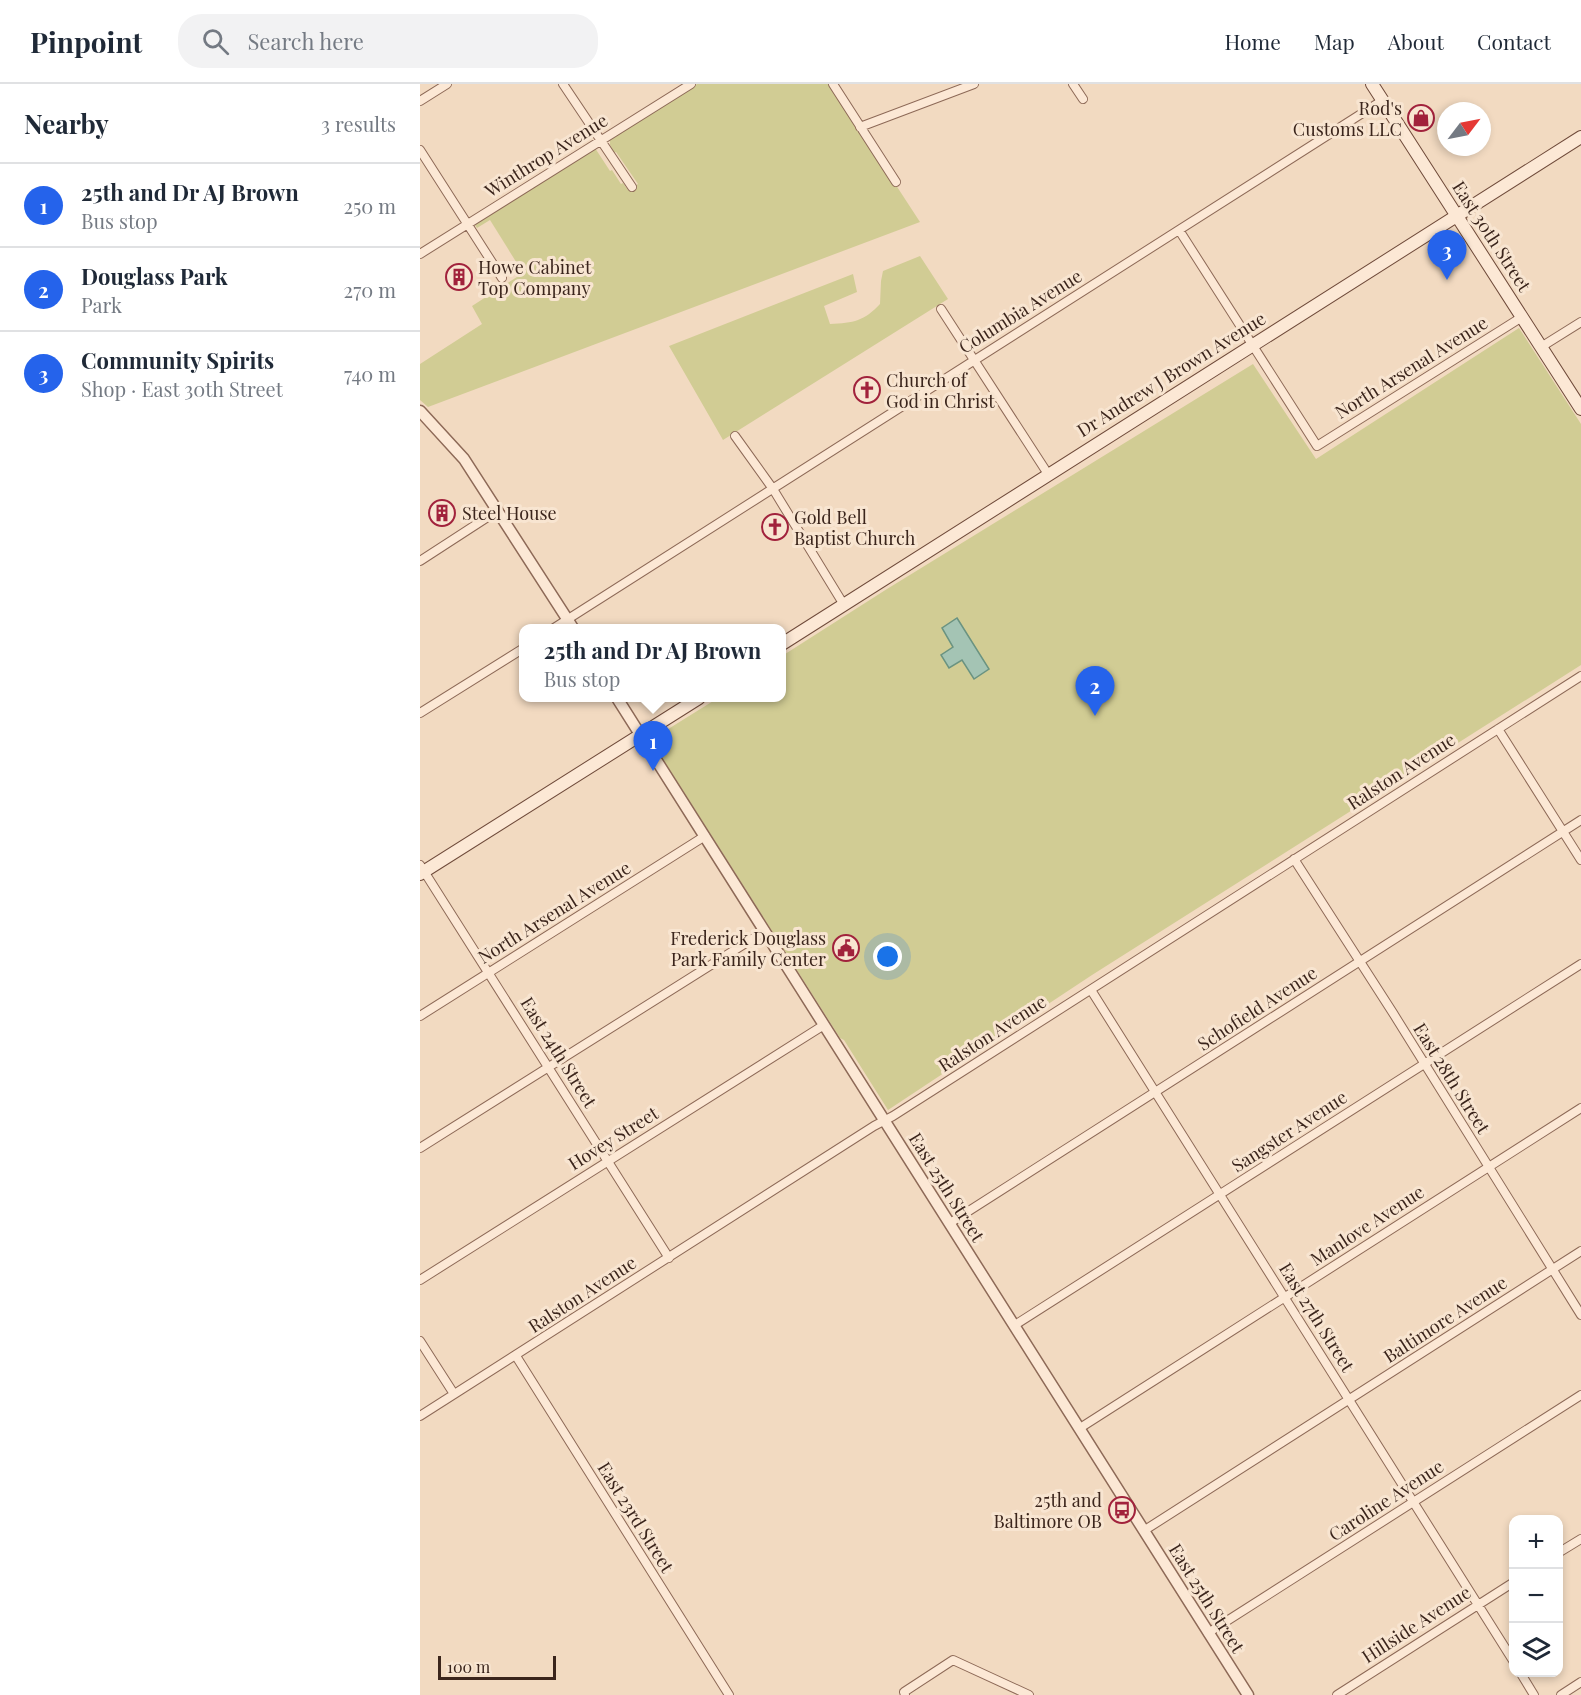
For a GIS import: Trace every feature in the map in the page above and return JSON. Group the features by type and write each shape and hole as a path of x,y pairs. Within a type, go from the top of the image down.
{"main road":[{"name":"East 30th Street","path":"1372,84 1581,409"},
{"name":"Dr Andrew J Brown Avenue","path":"786,641 1581,137"},
{"path":"421,870 693,702"}],"street":[{"path":"420,101 447,84"},
{"path":"563,84 632,187"},
{"name":"Winthrop Avenue","path":"420,254 691,84"},
{"path":"833,84 896,182"},
{"path":"860,127 974,84"},
{"path":"1073,84 1083,99"},
{"name":"Columbia Avenue","path":"570,624 772,489 1383,100"},
{"path":"420,150 502,278"},
{"path":"1179,230 1252,344"},
{"path":"941,309 1048,474"},
{"name":"North Arsenal Avenue","path":"1252,344 1317,446 1522,317"},
{"path":"1541,347 1581,322"},
{"path":"420,411 464,459 570,624"},
{"path":"735,436 772,489 844,605"},
{"path":"420,561 497,511"},
{"path":"420,713 519,651"},
{"name":"Ralston Avenue","path":"420,1416 1581,676"},
{"name":"East 25th Street","path":"619,702 1248,1695"},
{"path":"1498,729 1581,860"},
{"name":"Schofield Avenue","path":"950,1223 1581,820"},
{"name":"North Arsenal Avenue","path":"420,1016 705,836"},
{"name":"East 28th Street","path":"1294,859 1581,1315"},
{"name":"East 24th Street","path":"421,870 669,1257"},
{"path":"420,1148 765,931"},
{"name":"Sangster Avenue","path":"1015,1325 1581,964"},
{"name":"East 27th Street","path":"1091,990 1509,1654"},
{"name":"Hovey Street","path":"420,1280 824,1025"},
{"name":"Manlove Avenue","path":"1080,1428 1581,1107"},
{"name":"Baltimore Avenue","path":"1145,1530 1581,1251"},
{"path":"420,1341 454,1394"},
{"name":"East 23rd Street","path":"516,1356 729,1695"},
{"name":"Caroline Avenue","path":"1209,1633 1581,1395"},
{"path":"1563,1550 1581,1539"},
{"name":"Hillside Avenue","path":"1337,1695 1509,1585"},
{"path":"905,1695 904,1692 953,1660 1029,1695"},
{"path":"1523,1677 1534,1695"},
{"path":"1561,1695 1581,1682"}],"shaded area":[{"path":"697,84 830,84 920,222 428,407 420,400 420,364 482,324 472,306 523,273 490,220 477,228 475,225 595,148 610,171 612,170 628,190 638,184 616,152 614,153 610,140"},
{"path":"920,256 948,299 723,440 669,346 853,274 857,292 824,306 830,324 858,320 880,304 883,271"},
{"path":"1519,328 1581,424 1581,665 1092,975 888,1110 654,745 657,736 712,702 786,702 786,653 1253,364 1316,459"},
{"path":"957,618 989,669 974,679 962,660 949,668 941,655 953,647 942,628"}],"place":[{"name":"Rod's Customs LLC","path":"1421,118"},
{"name":"Howe Cabinet Top Company","path":"459,277"},
{"name":"Community Spirits","path":"1447,280"},
{"name":"Church of God in Christ","path":"867,390"},
{"name":"Steel House","path":"442,513"},
{"name":"Gold Bell Baptist Church","path":"775,527"},
{"name":"Douglass Park","path":"1095,716"},
{"name":"25th and Dr AJ Brown","path":"653,771"},
{"name":"Frederick Douglass Park Family Center","path":"846,948"},
{"name":"25th and Baltimore OB","path":"1122,1510"}]}
